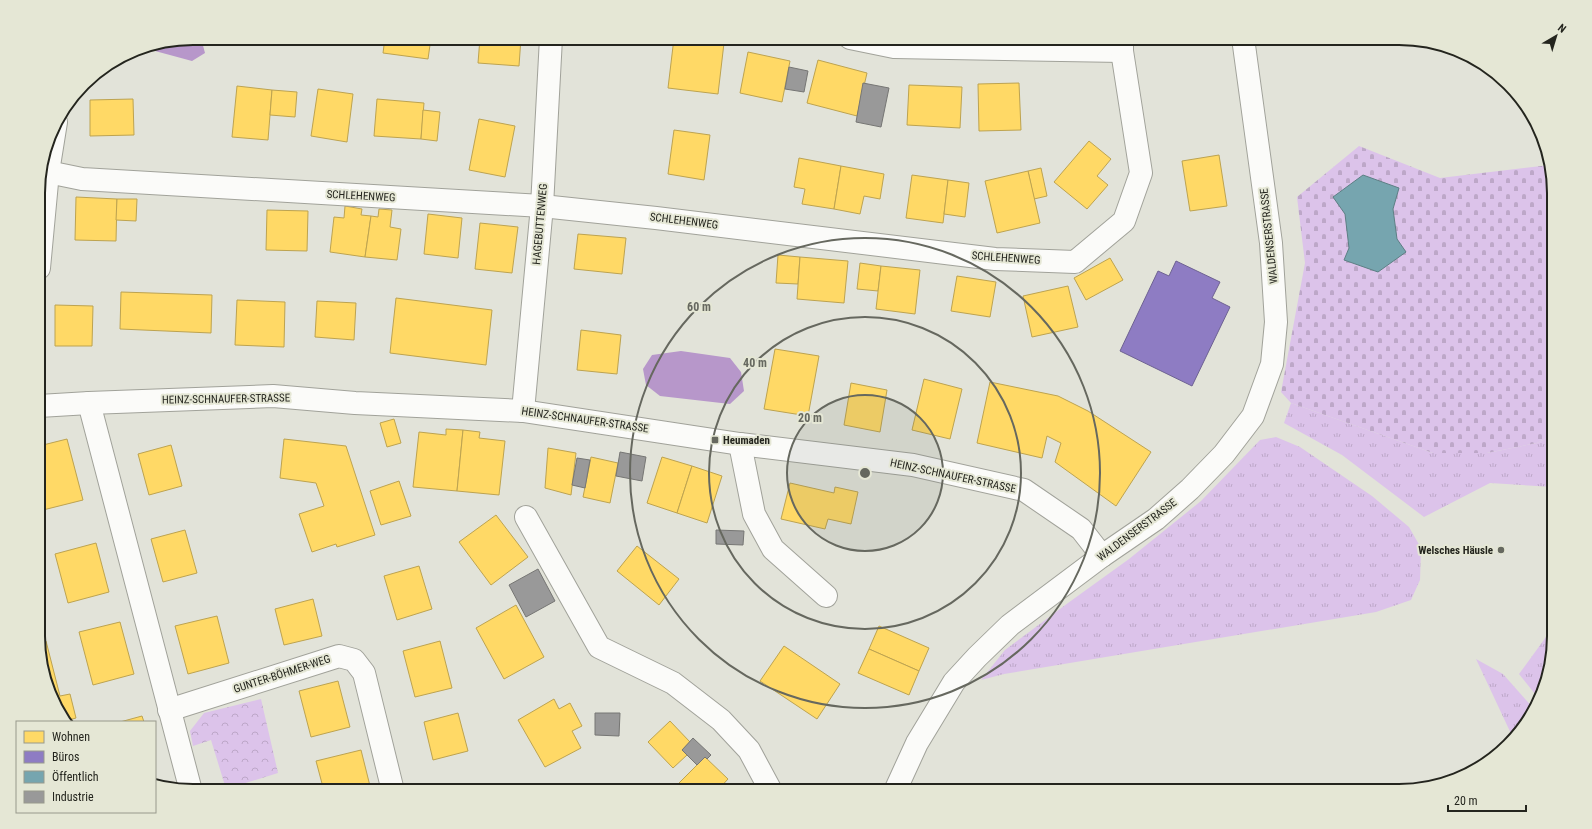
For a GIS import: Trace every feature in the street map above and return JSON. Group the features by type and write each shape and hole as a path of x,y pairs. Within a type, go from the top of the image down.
{"street":[{"name":"HAGEBUTTENWEG","path":"523,410 542,206 551,45"},
{"path":"884,45 894,47 1122,45"},
{"name":"SCHLEHENWEG","path":"47,171 82,179 542,206 664,219 995,259 1075,262 1124,221 1140,173 1122,45"},
{"name":"WALDENSERSTRASSE","path":"899,784 917,743 954,682 977,657 1010,625 1102,556 1156,519 1190,489 1224,454 1253,416 1272,364 1276,322 1272,243 1244,45"},
{"name":"HEINZ-SCHNAUFER-STRASSE","path":"45,406 273,396 355,403 523,410 740,444 913,465 1024,490 1081,529 1102,556"},
{"path":"89,403 189,784"},
{"path":"740,444 754,514 773,549 826,596"},
{"path":"526,517 599,647 674,683 721,720 749,750 767,784"},
{"name":"GUNTER-BÖHMER-WEG","path":"169,710 339,656 354,660 364,673 391,784"}],"green space":[{"path":"1359,146 1440,178 1544,166 1547,183 1547,438 1537,443 1487,453 1433,453 1291,403 1281,392 1305,263 1297,197"},
{"path":"1291,403 1433,453 1487,453 1537,443 1547,438 1547,487 1490,483 1424,517 1342,455 1284,423"},
{"path":"1276,437 1300,447 1372,496 1409,527 1421,548 1420,580 1411,600 1376,612 1004,674 981,680 1005,650 1129,559 1201,501 1260,440"},
{"path":"1547,636 1546,655 1535,694 1519,674"},
{"path":"1476,659 1503,674 1530,705 1511,733"},
{"path":"261,699 278,773 242,784 224,784 211,740 193,746 190,731 204,713"}],"shaded area":[{"path":"203,45 205,53 192,61 153,51 174,46"},
{"path":"681,351 730,358 741,372 744,391 730,404 660,396 646,385 643,369 652,355"}],"building: Wohnen":[{"path":"384,45 430,45 428,59 383,53"},
{"path":"479,45 520,45 519,66 478,63"},
{"path":"673,45 724,45 718,94 668,88"},
{"path":"748,52 790,61 782,102 740,93"},
{"path":"818,60 867,73 857,116 807,103"},
{"path":"1019,83 1021,130 979,131 978,84"},
{"path":"909,85 962,87 960,128 907,125"},
{"path":"237,86 272,90 268,140 232,137"},
{"path":"318,89 353,94 347,142 311,136"},
{"path":"272,90 297,92 295,117 270,115"},
{"path":"133,99 134,135 90,136 90,100"},
{"path":"377,99 424,103 421,139 374,136"},
{"path":"423,110 440,112 437,141 421,139"},
{"path":"479,119 515,126 505,177 469,170"},
{"path":"674,130 710,135 704,180 668,174"},
{"path":"1089,141 1111,159 1097,176 1108,185 1087,209 1054,182"},
{"path":"1219,155 1227,206 1190,211 1182,161"},
{"path":"799,158 841,166 834,209 802,204 805,189 794,187"},
{"path":"841,166 884,174 880,199 864,196 860,214 834,209"},
{"path":"1041,168 1047,196 1034,199 1028,171"},
{"path":"1028,171 1040,223 997,233 985,181"},
{"path":"912,175 948,180 943,223 906,218"},
{"path":"948,180 969,183 965,217 944,214"},
{"path":"76,197 117,199 116,241 75,240"},
{"path":"117,199 137,199 136,221 116,220"},
{"path":"345,206 362,209 361,215 371,216 365,257 330,252 334,217 344,218"},
{"path":"379,209 392,210 390,227 401,229 397,260 365,257 371,216 378,217"},
{"path":"267,210 308,211 307,251 266,250"},
{"path":"428,214 462,218 458,258 424,254"},
{"path":"480,223 518,227 512,273 475,269"},
{"path":"578,234 626,238 622,274 574,269"},
{"path":"778,255 800,257 798,284 776,283"},
{"path":"800,257 848,261 844,303 797,299"},
{"path":"1110,258 1123,280 1086,300 1074,278"},
{"path":"860,263 881,266 878,291 857,289"},
{"path":"881,266 920,270 915,314 876,309"},
{"path":"957,276 996,282 990,317 951,311"},
{"path":"1068,286 1078,327 1032,337 1023,296"},
{"path":"121,292 212,295 211,333 120,329"},
{"path":"396,298 492,310 486,365 390,353"},
{"path":"237,300 285,302 284,347 235,345"},
{"path":"317,301 356,303 354,340 315,337"},
{"path":"55,305 93,306 92,346 55,346"},
{"path":"581,330 621,335 617,374 577,370"},
{"path":"775,349 819,356 808,416 764,409"},
{"path":"924,379 962,389 950,439 912,430"},
{"path":"990,382 1058,396 1088,411 1151,452 1116,506 1055,462 1061,443 1047,436 1042,458 977,443"},
{"path":"851,383 887,390 880,432 844,425"},
{"path":"394,419 401,443 387,447 380,423"},
{"path":"446,429 463,430 457,491 413,487 419,432 446,435"},
{"path":"463,430 480,432 479,438 505,441 499,495 457,491"},
{"path":"67,439 83,500 45,510 45,444"},
{"path":"284,439 346,446 375,535 337,547 336,544 312,552 299,514 324,506 316,483 280,478"},
{"path":"171,445 182,486 149,495 138,454"},
{"path":"548,448 576,453 571,495 545,488"},
{"path":"591,457 618,463 610,503 583,497"},
{"path":"662,457 692,466 677,513 647,503"},
{"path":"692,466 722,476 707,523 677,513"},
{"path":"399,481 411,516 381,525 370,491"},
{"path":"790,483 834,493 835,487 858,492 851,524 828,519 825,529 781,519"},
{"path":"496,515 528,557 491,585 459,542"},
{"path":"185,530 197,573 163,582 151,539"},
{"path":"96,543 109,592 68,603 55,554"},
{"path":"637,546 679,579 659,605 617,571"},
{"path":"419,566 432,609 397,620 384,576"},
{"path":"313,599 322,636 284,645 275,609"},
{"path":"516,605 544,657 504,679 476,628"},
{"path":"217,616 229,663 188,674 175,626"},
{"path":"120,622 134,674 93,685 79,632"},
{"path":"879,626 929,648 919,671 869,649"},
{"path":"45,641 60,696 70,694 76,718 71,719 56,693 48,665"},
{"path":"440,641 452,688 415,697 403,651"},
{"path":"784,646 840,684 817,719 760,681"},
{"path":"869,649 919,671 909,695 858,673"},
{"path":"338,681 350,727 311,737 299,691"},
{"path":"554,699 559,709 570,703 582,726 572,731 581,748 545,767 518,720"},
{"path":"458,713 468,751 433,760 424,722"},
{"path":"142,716 144,721 124,721"},
{"path":"670,721 690,742 682,750 687,755 673,768 648,742"},
{"path":"361,750 370,784 322,784 316,761"},
{"path":"705,757 728,779 723,784 678,784"}],"building: Büros":[{"path":"1176,261 1220,282 1212,298 1230,307 1192,386 1120,351 1158,271 1169,276"}],"building: Öffentlich":[{"path":"1363,175 1399,188 1393,209 1397,239 1406,252 1378,272 1344,260 1349,248 1345,214 1333,197"}],"building: Industrie":[{"path":"789,67 808,71 804,92 785,89"},
{"path":"863,83 889,88 881,127 856,122"},
{"path":"620,452 646,457 642,481 616,476"},
{"path":"577,458 590,460 585,488 572,485"},
{"path":"716,530 744,531 743,545 716,544"},
{"path":"538,569 555,601 526,617 509,585"},
{"path":"595,713 620,713 619,736 595,735"},
{"path":"693,738 711,755 707,759 705,757 697,765 682,750"}],"place":[{"name":"Heumaden","path":"715,440"},
{"name":"Welsches Häusle","path":"1501,550"}]}
